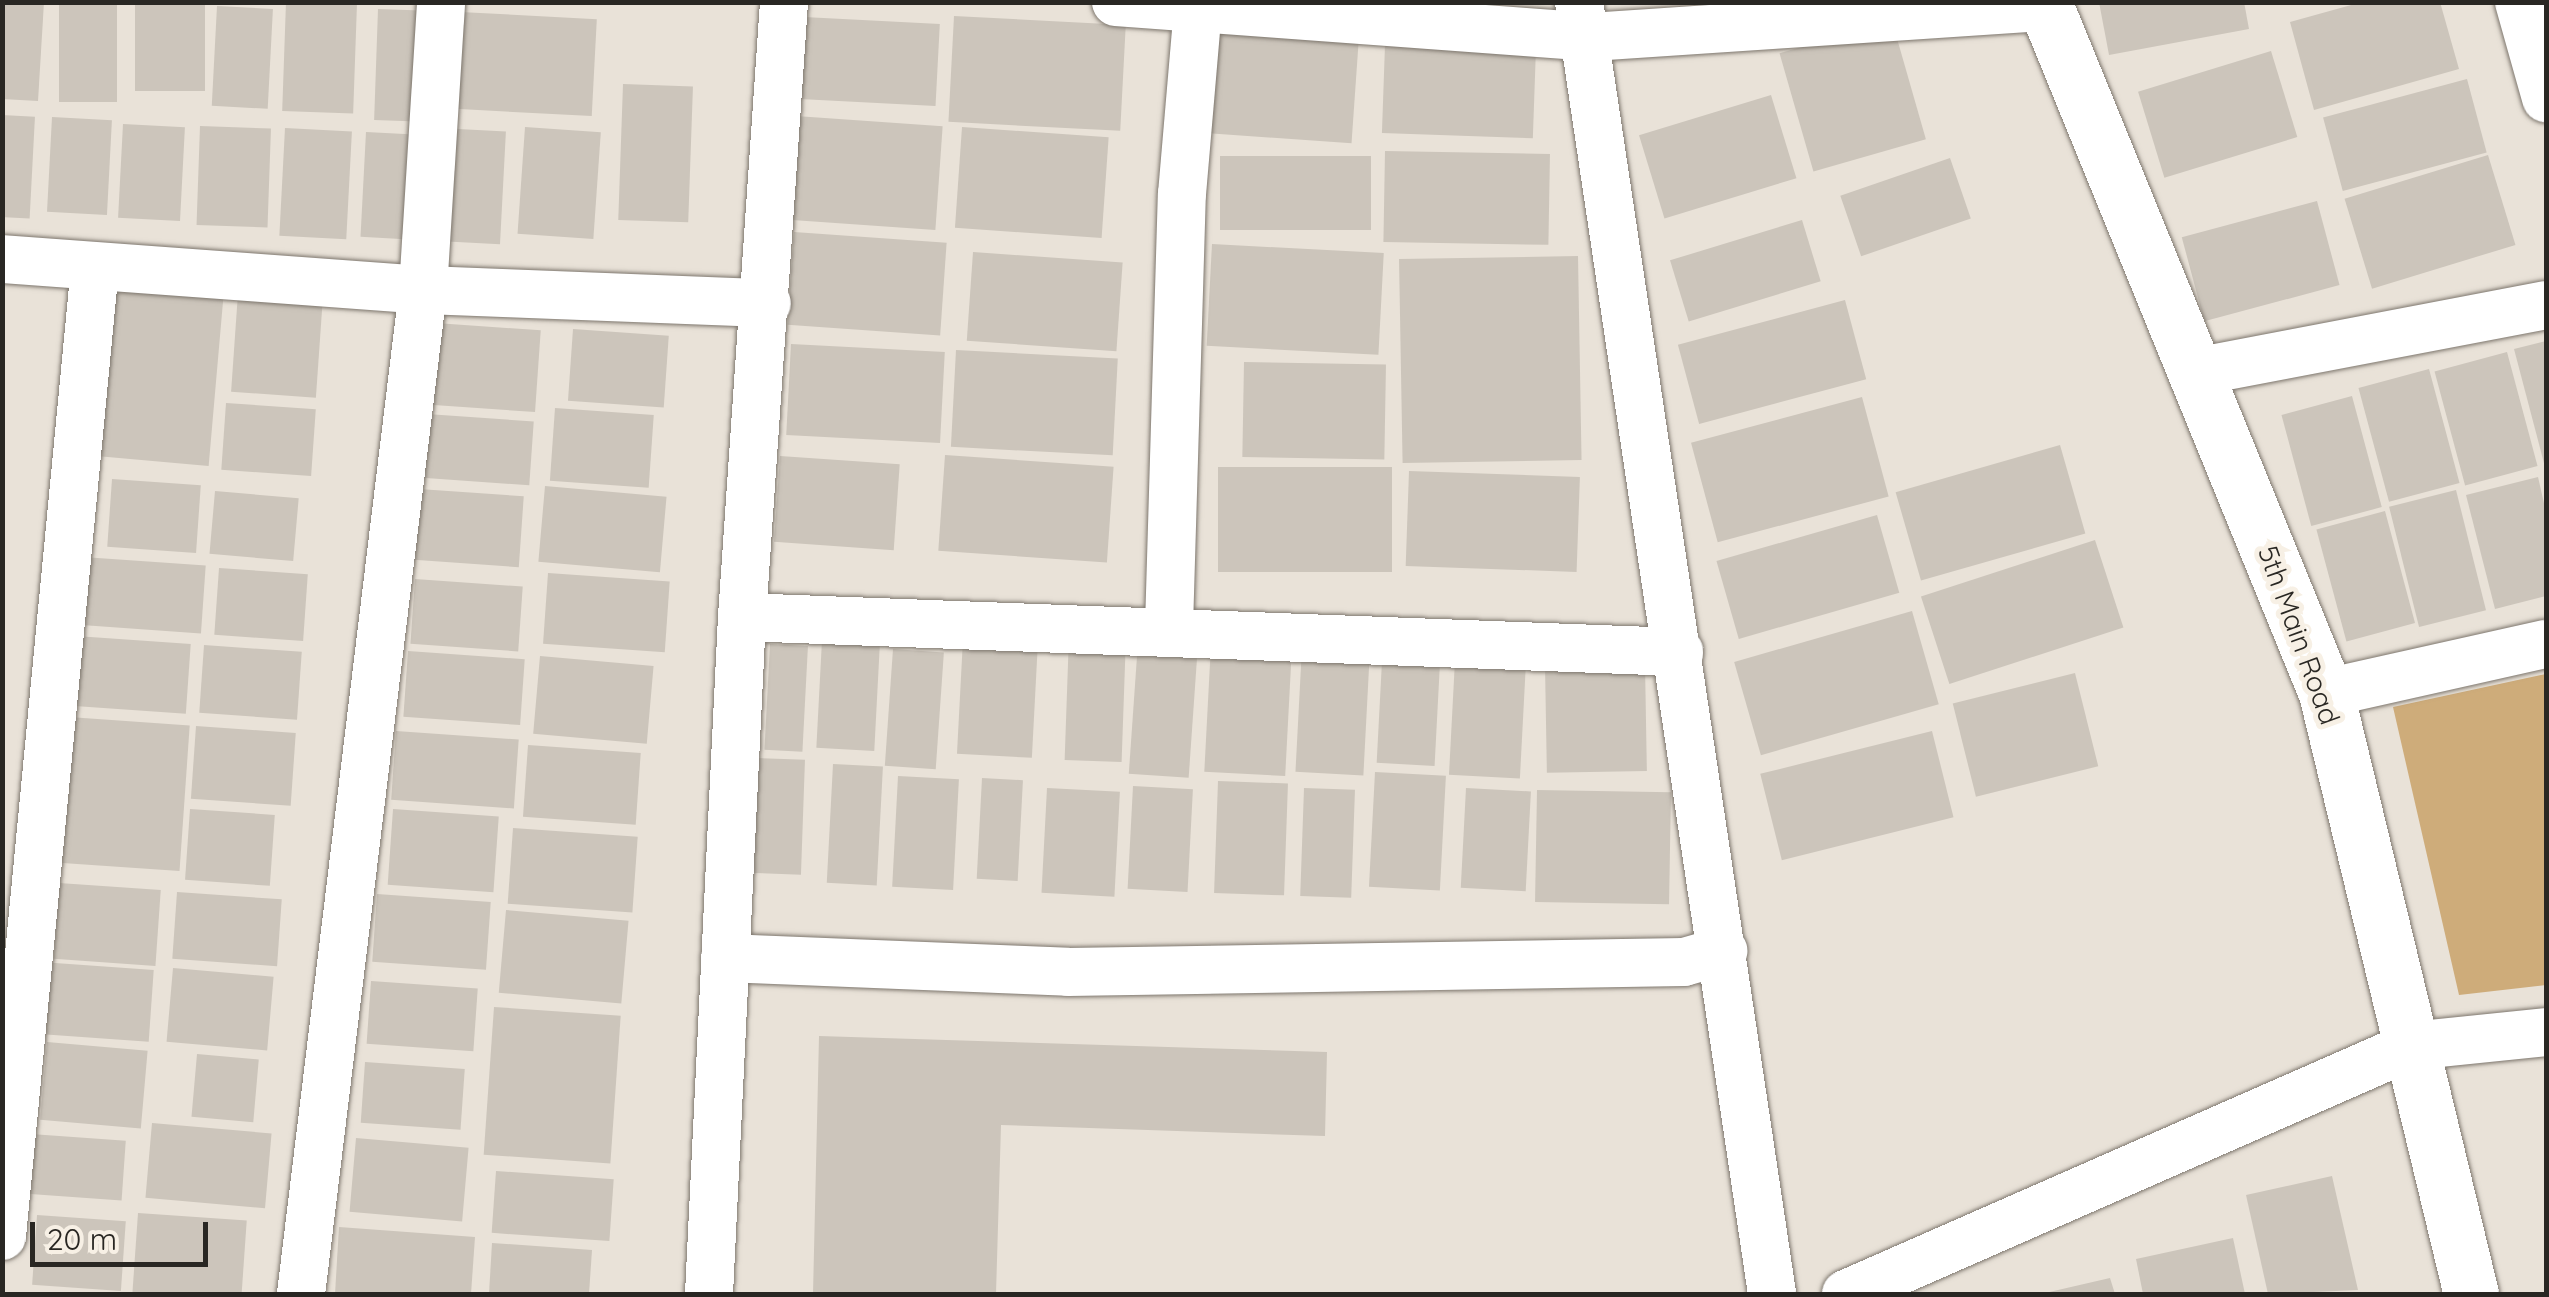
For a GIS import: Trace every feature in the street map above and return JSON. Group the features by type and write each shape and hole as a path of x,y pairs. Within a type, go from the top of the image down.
{"main road":[{"name":"5th Main Road","path":"2045,5 2326,693 2471,1294"}],"street":[{"path":"301,1294 422,290 442,2"},
{"path":"709,1294 742,616 767,303 784,2"},
{"path":"1116,2 1584,20 2045,5"},
{"path":"2519,2 2546,98"},
{"path":"1169,627 1182,194 1198,8"},
{"path":"1584,20 1772,1294"},
{"path":"2,259 422,290 767,303"},
{"path":"2,1236 95,267"},
{"path":"2196,372 2546,305"},
{"path":"742,616 1169,627 1679,652"},
{"path":"2326,693 2546,644"},
{"path":"726,958 1068,972 1684,962 1723,952"},
{"path":"1846,1294 2411,1046 2546,1032"}],"shaded area":[{"path":"2546,674 2546,985 2459,995 2393,707"}],"building":[{"path":"2,2 44,2 38,101 2,99"},
{"path":"59,2 117,2 117,102 59,102"},
{"path":"135,2 205,2 205,91 135,91"},
{"path":"286,2 357,4 353,113 282,111"},
{"path":"2099,2 2244,2 2249,29 2109,55"},
{"path":"2362,2 2440,2 2459,69 2314,110 2290,22"},
{"path":"217,6 273,9 268,109 212,106"},
{"path":"378,9 435,11 431,122 374,120"},
{"path":"460,12 597,19 592,116 455,109"},
{"path":"954,16 1126,25 1120,131 948,122"},
{"path":"804,17 940,24 936,106 800,99"},
{"path":"1892,21 1926,139 1813,171 1780,53"},
{"path":"1209,31 1359,41 1352,143 1202,133"},
{"path":"1385,45 1536,50 1533,138 1382,133"},
{"path":"2271,51 2297,137 2164,178 2138,92"},
{"path":"2467,79 2487,152 2343,191 2323,118"},
{"path":"623,84 693,86 688,222 618,220"},
{"path":"1771,95 1796,178 1664,219 1639,135"},
{"path":"2,115 35,117 30,219 2,217"},
{"path":"796,116 943,126 935,230 789,220"},
{"path":"52,117 112,120 107,215 47,212"},
{"path":"123,124 185,127 180,221 118,218"},
{"path":"200,126 271,128 268,227 197,225"},
{"path":"525,127 601,132 593,239 518,234"},
{"path":"962,127 1109,137 1102,238 955,228"},
{"path":"285,128 352,132 346,239 279,236"},
{"path":"439,128 506,132 500,244 433,241"},
{"path":"366,132 424,135 418,240 361,237"},
{"path":"1385,151 1550,154 1548,245 1383,242"},
{"path":"2488,155 2515,245 2372,289 2345,199"},
{"path":"1220,156 1371,156 1371,230 1220,230"},
{"path":"1950,158 1971,219 1861,256 1840,196"},
{"path":"2317,201 2340,285 2204,321 2182,237"},
{"path":"1802,220 1821,281 1689,322 1670,260"},
{"path":"794,232 947,243 940,335 788,325"},
{"path":"1212,244 1384,253 1378,355 1207,346"},
{"path":"973,252 1123,262 1116,351 967,341"},
{"path":"1578,256 1582,460 1403,463 1399,259"},
{"path":"103,285 224,296 209,466 88,455"},
{"path":"238,293 323,299 316,398 231,392"},
{"path":"1845,300 1866,379 1699,424 1678,345"},
{"path":"436,323 541,330 535,412 430,405"},
{"path":"573,329 669,336 664,408 568,401"},
{"path":"2546,341 2546,467 2545,467 2514,349"},
{"path":"791,344 945,352 940,443 786,435"},
{"path":"956,350 1118,358 1113,455 951,447"},
{"path":"2507,352 2538,466 2465,485 2435,371"},
{"path":"1244,362 1386,364 1384,459 1242,457"},
{"path":"2429,369 2460,483 2389,502 2358,388"},
{"path":"2352,396 2382,507 2311,526 2281,415"},
{"path":"1862,397 1889,496 1718,542 1691,443"},
{"path":"226,403 316,409 311,476 221,470"},
{"path":"555,408 654,415 649,488 550,481"},
{"path":"427,414 534,421 529,485 423,478"},
{"path":"2060,445 2085,533 1921,581 1896,492"},
{"path":"945,455 1114,467 1107,563 938,551"},
{"path":"780,456 900,464 894,550 774,542"},
{"path":"1218,467 1392,467 1392,572 1218,572"},
{"path":"1409,471 1580,477 1577,572 1406,566"},
{"path":"2538,477 2546,512 2546,596 2495,609 2466,495"},
{"path":"112,479 201,485 196,553 107,547"},
{"path":"545,486 667,497 660,572 538,562"},
{"path":"419,489 524,496 519,567 414,560"},
{"path":"2456,490 2486,610 2419,627 2389,507"},
{"path":"215,491 299,498 293,561 210,554"},
{"path":"2385,511 2415,623 2346,641 2316,529"},
{"path":"1877,515 1899,593 1739,639 1716,561"},
{"path":"2095,540 2123,627 1949,684 1921,597"},
{"path":"83,557 206,566 201,633 78,625"},
{"path":"219,568 308,574 303,641 214,635"},
{"path":"548,573 670,582 665,652 543,644"},
{"path":"415,579 523,587 518,651 410,644"},
{"path":"1912,611 1939,704 1761,755 1734,662"},
{"path":"1069,635 1126,637 1122,762 1065,760"},
{"path":"76,636 191,644 186,714 71,706"},
{"path":"963,639 1038,643 1032,758 957,754"},
{"path":"822,640 880,643 874,751 816,748"},
{"path":"1138,642 1198,646 1189,778 1129,774"},
{"path":"770,644 808,646 802,752 764,750"},
{"path":"1211,644 1292,648 1285,776 1204,772"},
{"path":"204,645 302,652 297,720 199,713"},
{"path":"1302,647 1370,651 1363,775 1295,772"},
{"path":"893,649 944,653 936,769 885,766"},
{"path":"408,651 525,659 520,725 403,717"},
{"path":"540,656 654,666 647,744 533,734"},
{"path":"1455,660 1526,664 1520,779 1449,775"},
{"path":"1382,661 1440,664 1435,766 1377,763"},
{"path":"1645,664 1647,771 1547,773 1545,666"},
{"path":"2075,673 2098,766 1976,797 1953,703"},
{"path":"69,717 190,725 180,871 59,863"},
{"path":"196,726 296,733 291,806 191,799"},
{"path":"396,731 519,740 514,808 391,800"},
{"path":"1932,731 1954,817 1782,860 1760,774"},
{"path":"528,745 641,753 636,825 523,817"},
{"path":"756,758 805,760 801,875 752,873"},
{"path":"833,764 883,767 877,885 827,883"},
{"path":"1375,772 1446,776 1440,891 1369,887"},
{"path":"898,776 959,779 953,890 892,887"},
{"path":"982,778 1023,780 1018,881 977,879"},
{"path":"1218,781 1288,783 1284,895 1214,893"},
{"path":"1133,786 1193,789 1188,892 1128,889"},
{"path":"1047,788 1120,792 1114,897 1042,893"},
{"path":"1304,788 1355,790 1351,898 1300,896"},
{"path":"1466,788 1531,791 1526,891 1461,888"},
{"path":"1537,790 1671,792 1669,904 1535,902"},
{"path":"190,809 275,815 270,886 185,880"},
{"path":"393,809 499,816 493,892 388,885"},
{"path":"513,828 638,837 632,913 508,904"},
{"path":"59,883 161,890 155,966 54,959"},
{"path":"177,892 282,899 277,966 172,959"},
{"path":"377,894 491,902 486,970 372,962"},
{"path":"506,910 629,921 621,1003 499,993"},
{"path":"41,962 154,970 149,1042 36,1034"},
{"path":"173,968 274,977 267,1051 167,1042"},
{"path":"371,981 478,988 473,1051 367,1044"},
{"path":"494,1007 621,1016 610,1163 484,1155"},
{"path":"819,1036 1327,1052 1325,1136 1001,1125 996,1294 813,1294"},
{"path":"47,1042 148,1051 141,1129 40,1120"},
{"path":"197,1054 259,1059 253,1122 192,1117"},
{"path":"365,1062 465,1069 461,1130 361,1123"},
{"path":"152,1123 272,1133 265,1208 145,1198"},
{"path":"31,1134 126,1141 122,1200 27,1194"},
{"path":"356,1138 469,1148 462,1222 350,1212"},
{"path":"496,1171 614,1179 609,1241 492,1233"},
{"path":"2332,1176 2358,1290 2268,1294 2246,1195"},
{"path":"138,1213 247,1221 242,1294 132,1293"},
{"path":"37,1215 126,1221 121,1291 32,1285"},
{"path":"339,1227 475,1237 471,1294 335,1294"},
{"path":"2233,1238 2245,1294 2143,1294 2136,1259"},
{"path":"492,1243 592,1250 589,1294 489,1294"},
{"path":"2110,1278 2115,1294 2045,1293"}]}
